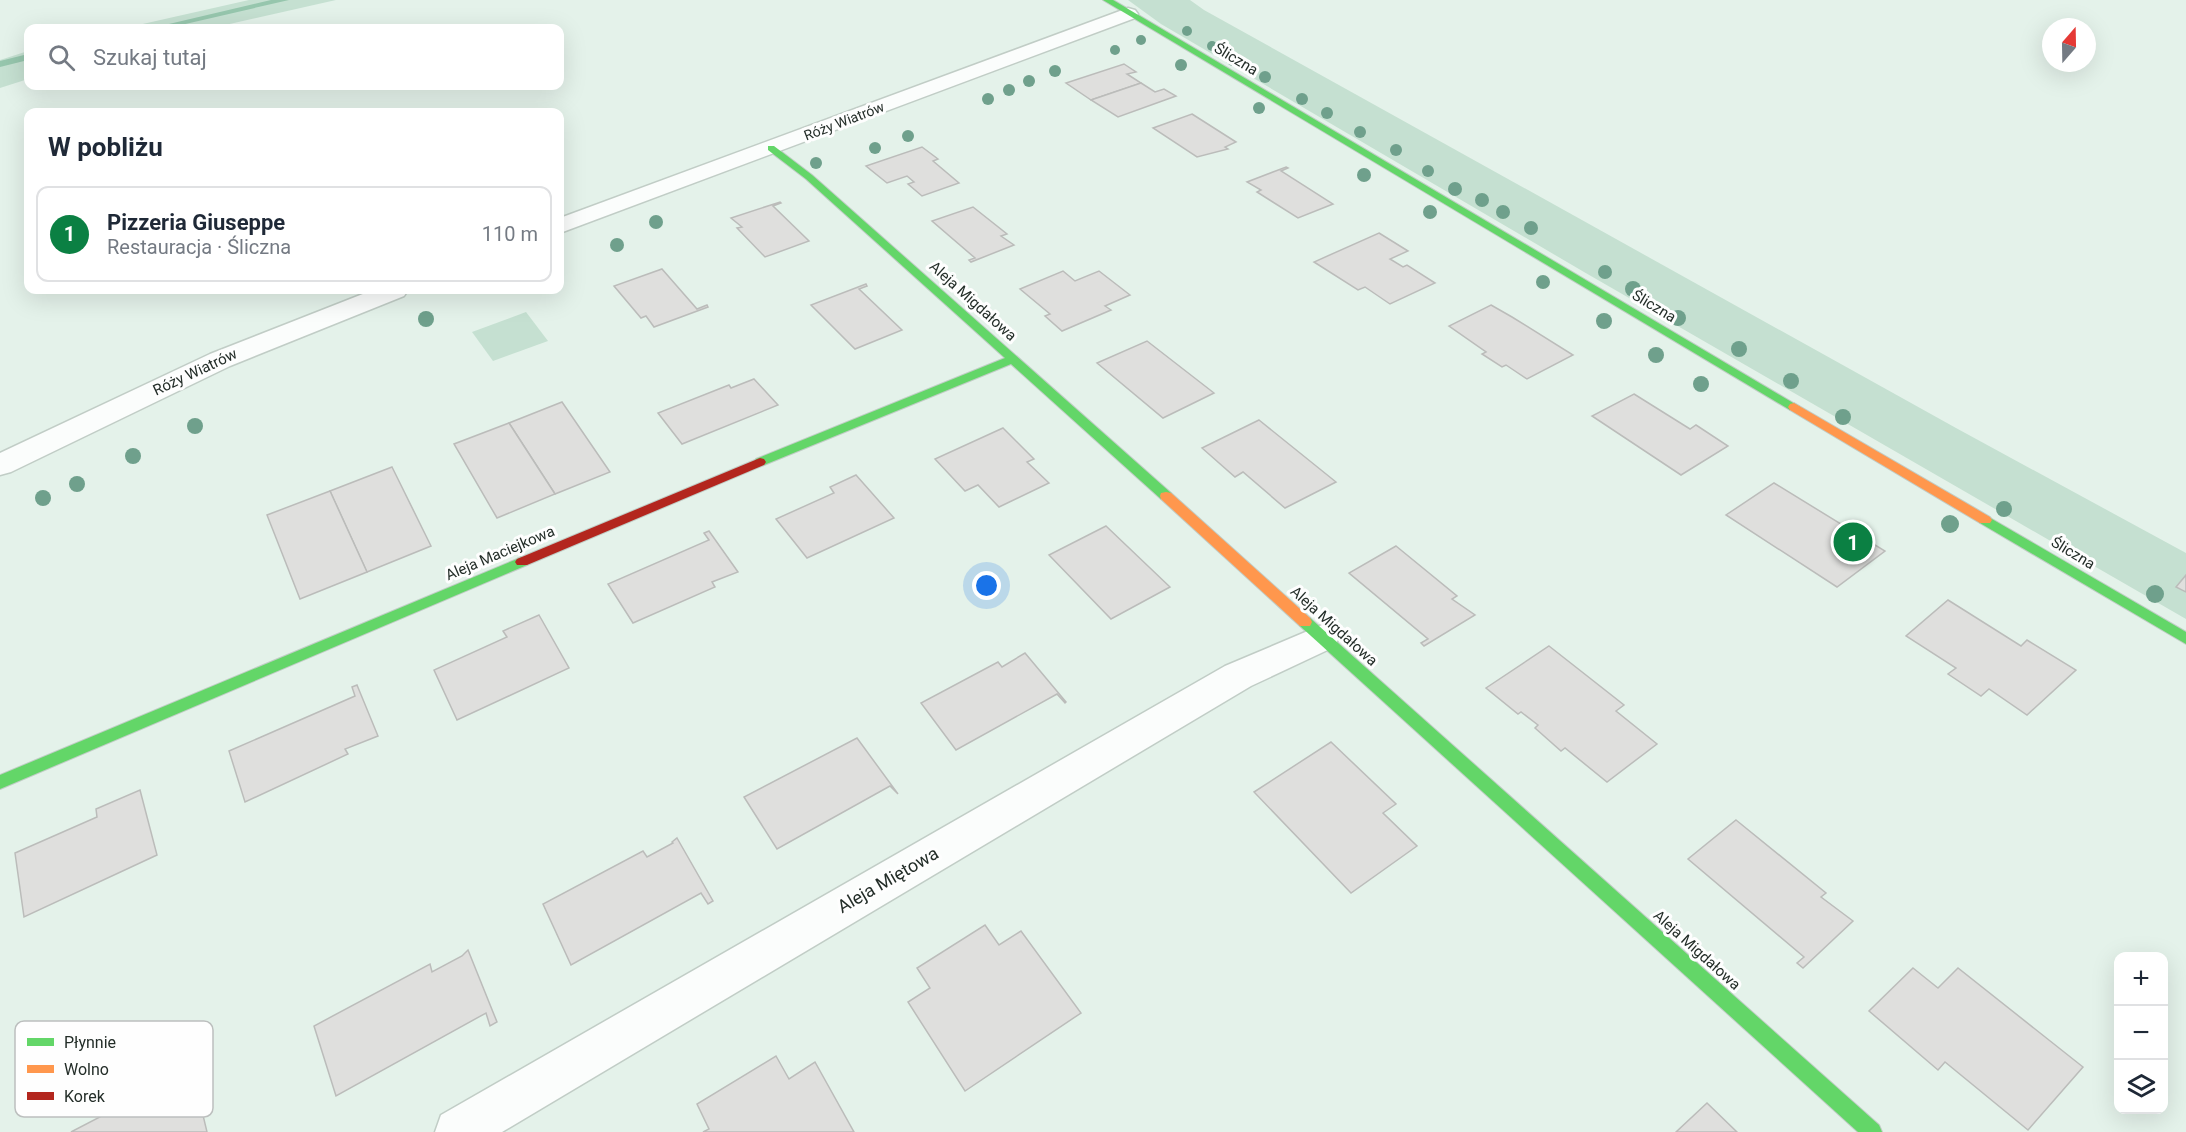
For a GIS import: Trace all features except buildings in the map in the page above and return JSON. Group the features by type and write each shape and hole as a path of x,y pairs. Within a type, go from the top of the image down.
{"street":[{"name":"Śliczna","path":"1107,0 2186,639"},
{"name":"Róży Wiatrów","path":"564,225 1128,14"},
{"name":"Aleja Migdałowa","path":"771,148 809,177 1013,359 1872,1132"},
{"name":"Róży Wiatrów","path":"0,465 220,360 385,294"},
{"name":"Aleja Maciejkowa","path":"0,782 835,430 1013,359"},
{"name":"Aleja Miętowa","path":"458,1132 1238,676 1322,638"}],"green space":[{"path":"249,0 336,0 230,24 143,24"},
{"path":"1128,0 1190,0 1204,10 1956,428 2186,553 2186,619 1584,272 1161,24"},
{"path":"24,52 24,80 0,88 0,60"},
{"path":"526,312 548,341 493,361 472,332"}],"waterway":[{"path":"175,24 284,0"},
{"path":"0,64 24,58"}],"traffic: fast":[{"path":"1107,0 1794,407"},
{"path":"771,148 809,177 1166,496"},
{"path":"760,462 1013,359"},
{"path":"1985,520 2186,639"},
{"path":"0,782 522,562"},
{"path":"1305,622 1872,1132"}],"traffic: slow":[{"path":"1794,407 1985,520"},
{"path":"1166,496 1305,622"}],"traffic: jam":[{"path":"522,562 760,462"}],"place":[{"name":"Pizzeria Giuseppe","path":"1853,542"}]}
